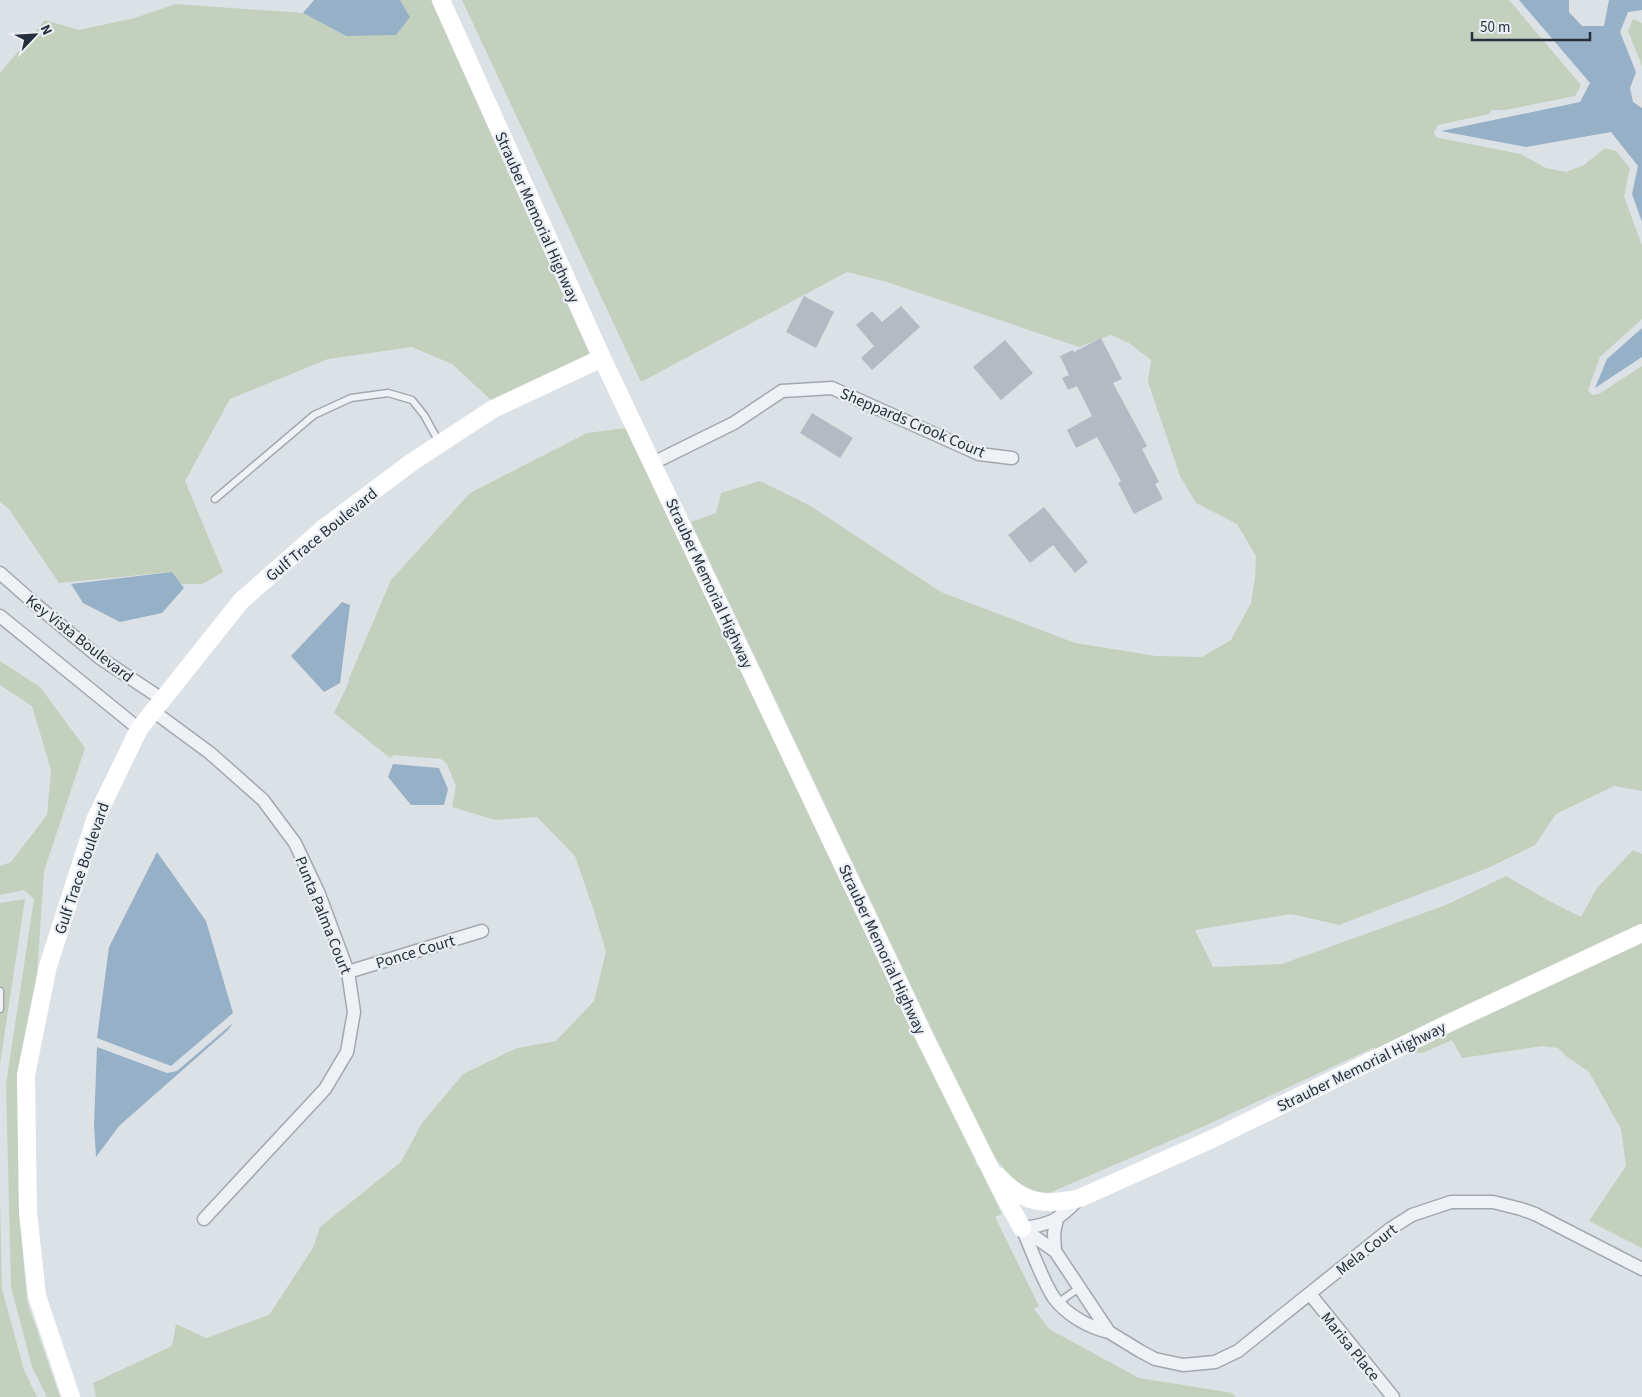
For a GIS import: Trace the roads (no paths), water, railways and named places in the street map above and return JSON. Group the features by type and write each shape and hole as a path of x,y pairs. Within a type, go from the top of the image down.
{"street":[{"name":"Strauber Memorial Highway","path":"441,0 602,358 925,1038 987,1163 1022,1228 1041,1225 1057,1219 1080,1198"},
{"name":"Gulf Trace Boulevard","path":"70,1397 37,1296 28,1212 26,1075 48,966 92,829 139,729 241,601 324,528 412,462 493,409 602,358"},
{"name":"Sheppards Crook Court","path":"653,463 734,423 782,391 832,388 979,454 1012,458"},
{"name":"Key Vista Boulevard","path":"0,573 158,705"},
{"name":"Key Vista Boulevard","path":"0,616 139,729"},
{"name":"Punta Palma Court","path":"158,705 263,800 295,843 319,894 348,972 354,1012 347,1052 324,1090 204,1219"},
{"name":"Ponce Court","path":"348,972 482,931"},
{"name":"Strauber Memorial Highway","path":"987,1163 1006,1185 1024,1198 1054,1202 1080,1198 1212,1139 1446,1024 1642,933"},
{"name":"Mela Court","path":"1022,1228 1047,1284 1064,1308 1086,1324 1109,1332 1155,1359 1183,1365 1200,1365 1227,1358 1401,1221 1425,1210 1451,1202 1493,1202 1521,1208 1642,1269"},
{"path":"1056,1252 1054,1233 1057,1219"},
{"name":"Mela Court","path":"1022,1228 1056,1252 1109,1332"},
{"name":"Marisa Place","path":"1310,1294 1393,1397"}],"lane":[{"path":"214,499 314,414 351,398 388,392 412,400 424,415 440,444"},
{"path":"0,991 0,1009"},
{"path":"1059,1302 1080,1288"}],"water":[{"path":"314,0 400,0 410,17 396,35 346,36 303,13"},
{"path":"1519,0 1569,0 1569,12 1582,26 1604,26 1609,0 1642,0 1642,10 1628,12 1620,32 1636,72 1630,88 1633,102 1642,108 1642,222 1632,194 1638,166 1611,132 1526,147 1441,131 1580,102 1590,83"},
{"path":"1642,328 1642,357 1595,388 1607,359"},
{"path":"172,572 184,588 162,613 120,622 83,603 71,584"},
{"path":"342,602 350,605 340,683 324,692 291,656"},
{"path":"393,764 439,768 448,789 444,805 411,805 388,777"},
{"path":"157,852 206,921 233,1013 171,1066 97,1038 109,947"},
{"path":"233,1023 228,1030 119,1126 96,1157 94,1125 97,1047 167,1073 177,1071"}]}
